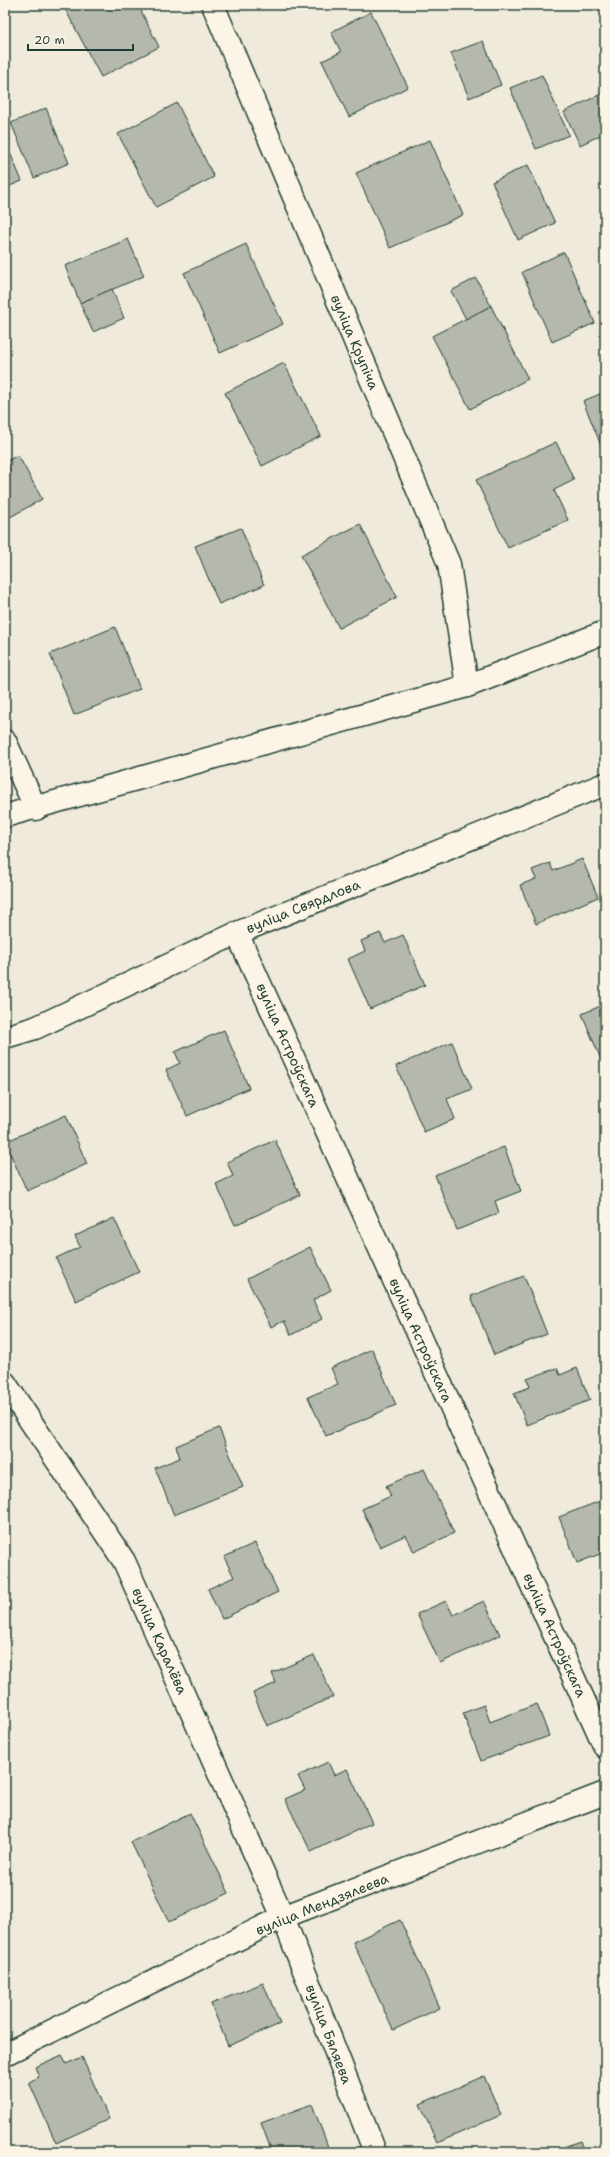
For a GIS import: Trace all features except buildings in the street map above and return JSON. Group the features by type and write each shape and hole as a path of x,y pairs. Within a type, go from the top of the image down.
{"street":[{"name":"вуліца Крупіча","path":"213,5 448,564 468,686"},
{"path":"5,816 36,809 468,686 605,632"},
{"path":"5,741 36,809"},
{"name":"вуліца Свярдлова","path":"5,1037 35,1028 237,933 605,784"},
{"name":"вуліца Астроўскага","path":"237,933 605,1747"},
{"name":"вуліца Каралёва","path":"5,1383 124,1561 283,1917"},
{"name":"вуліца Мендзялеева","path":"5,2054 283,1917 605,1794"},
{"name":"вуліца Бяляева","path":"283,1917 375,2152"}]}
